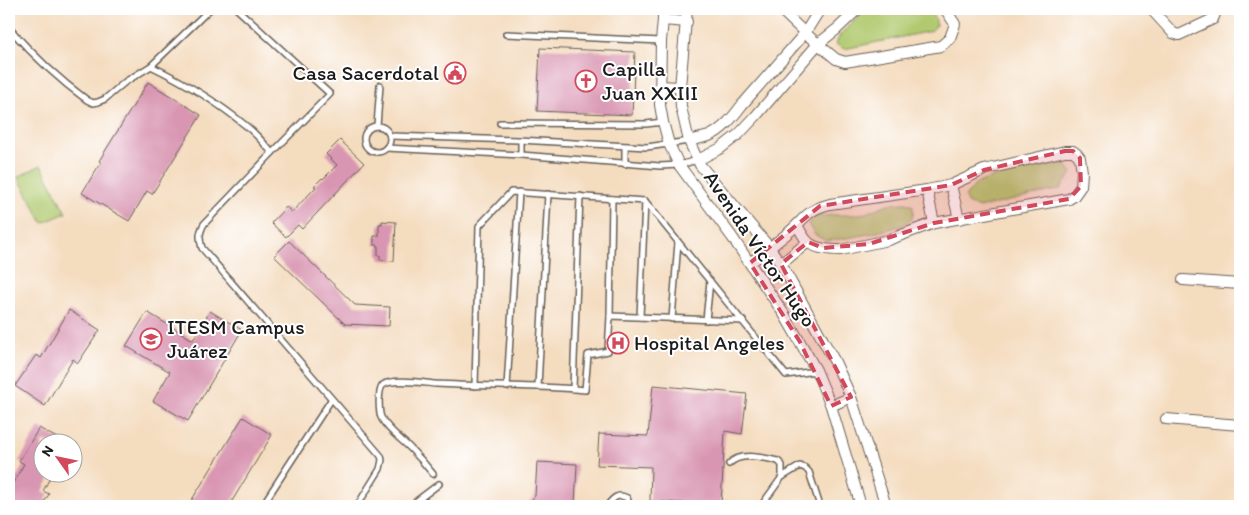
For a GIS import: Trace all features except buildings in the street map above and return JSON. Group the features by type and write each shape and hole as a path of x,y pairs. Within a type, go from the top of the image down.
{"street":[{"name":"Avenida Víctor Hugo","path":"663,9 660,41 660,105 669,144 678,165 750,263 784,314 816,370 831,406 861,506"},
{"name":"Avenida Víctor Hugo","path":"687,9 680,87 681,107 689,141 698,160 781,264 835,362 851,397 886,506"},
{"path":"782,9 804,33 836,59 844,62 941,46 950,38 955,24 945,9"},
{"path":"689,141 710,136 733,118 804,33 820,9"},
{"path":"698,160 721,148 739,134 818,44 858,9"},
{"path":"1151,9 1173,34 1180,35 1213,19 1216,9"},
{"path":"663,20 687,22"},
{"path":"660,86 680,87"},
{"path":"742,105 755,117"},
{"path":"750,263 797,225 808,212 820,206 928,190 950,185 984,170 1065,151 1073,151 1080,158 1082,172 1080,186 1074,196 1069,199 934,223 888,240 842,250 823,248 808,242 797,225"},
{"path":"950,185 959,219"},
{"path":"928,190 934,223"},
{"path":"781,264 808,242"},
{"path":"1183,280 1240,284"},
{"path":"831,406 851,397"},
{"path":"1166,419 1240,424"}],"lane":[{"path":"9,28 77,93 93,103 105,98 125,82 151,66 210,9"},
{"path":"238,9 330,94 204,224 199,239 202,248 381,456 380,469 357,506"},
{"path":"650,9 658,9"},
{"path":"506,34 660,41"},
{"path":"151,66 198,92 239,121 272,153"},
{"path":"377,126 380,85"},
{"path":"500,123 646,124 663,122"},
{"path":"377,126 385,128 390,136 389,145 378,152 366,146 364,137 372,127 377,126"},
{"path":"390,136 647,147 689,141"},
{"path":"520,155 521,141"},
{"path":"625,146 625,164"},
{"path":"386,148 520,155 660,166 678,165 698,160"},
{"path":"475,386 479,226 511,192 645,201 786,375 816,370"},
{"path":"507,387 519,192"},
{"path":"538,387 548,194"},
{"path":"573,389 580,196"},
{"path":"433,474 383,422 380,415 379,392 382,387 391,382 414,382 585,390 588,355 608,352 612,199"},
{"path":"640,317 645,201"},
{"path":"672,318 678,242"},
{"path":"706,320 710,281"},
{"path":"610,316 742,321"},
{"path":"262,506 331,400"},
{"path":"729,464 744,457 757,457 778,461 782,465 782,477"},
{"path":"761,506 782,477 800,466 809,472 820,506"},
{"path":"410,506 439,484"},
{"path":"607,506 615,497 620,495 627,498 630,506"}],"highlighted area":[{"path":"1065,151 1073,151 1080,158 1081,186 1069,199 934,223 869,244 823,248 808,242 781,264 851,397 831,406 800,342 750,263 820,206 951,185 984,170"}],"green space":[{"path":"867,9 927,9 936,20 936,26 931,31 844,49 836,44 840,35"},
{"path":"1064,163 1072,173 1060,189 979,208 967,203 965,197 976,184 985,180 1019,169"},
{"path":"41,165 66,213 43,223 18,177"},
{"path":"906,203 913,206 913,216 910,221 894,228 870,234 826,241 814,234 808,224 814,217 866,213 888,204"}],"place":[{"name":"Casa Sacerdotal","path":"455,73"},
{"name":"Capilla Juan XXIII","path":"586,81"},
{"name":"ITESM Campus Juárez","path":"151,339"},
{"name":"Hospital Angeles","path":"618,343"}]}
